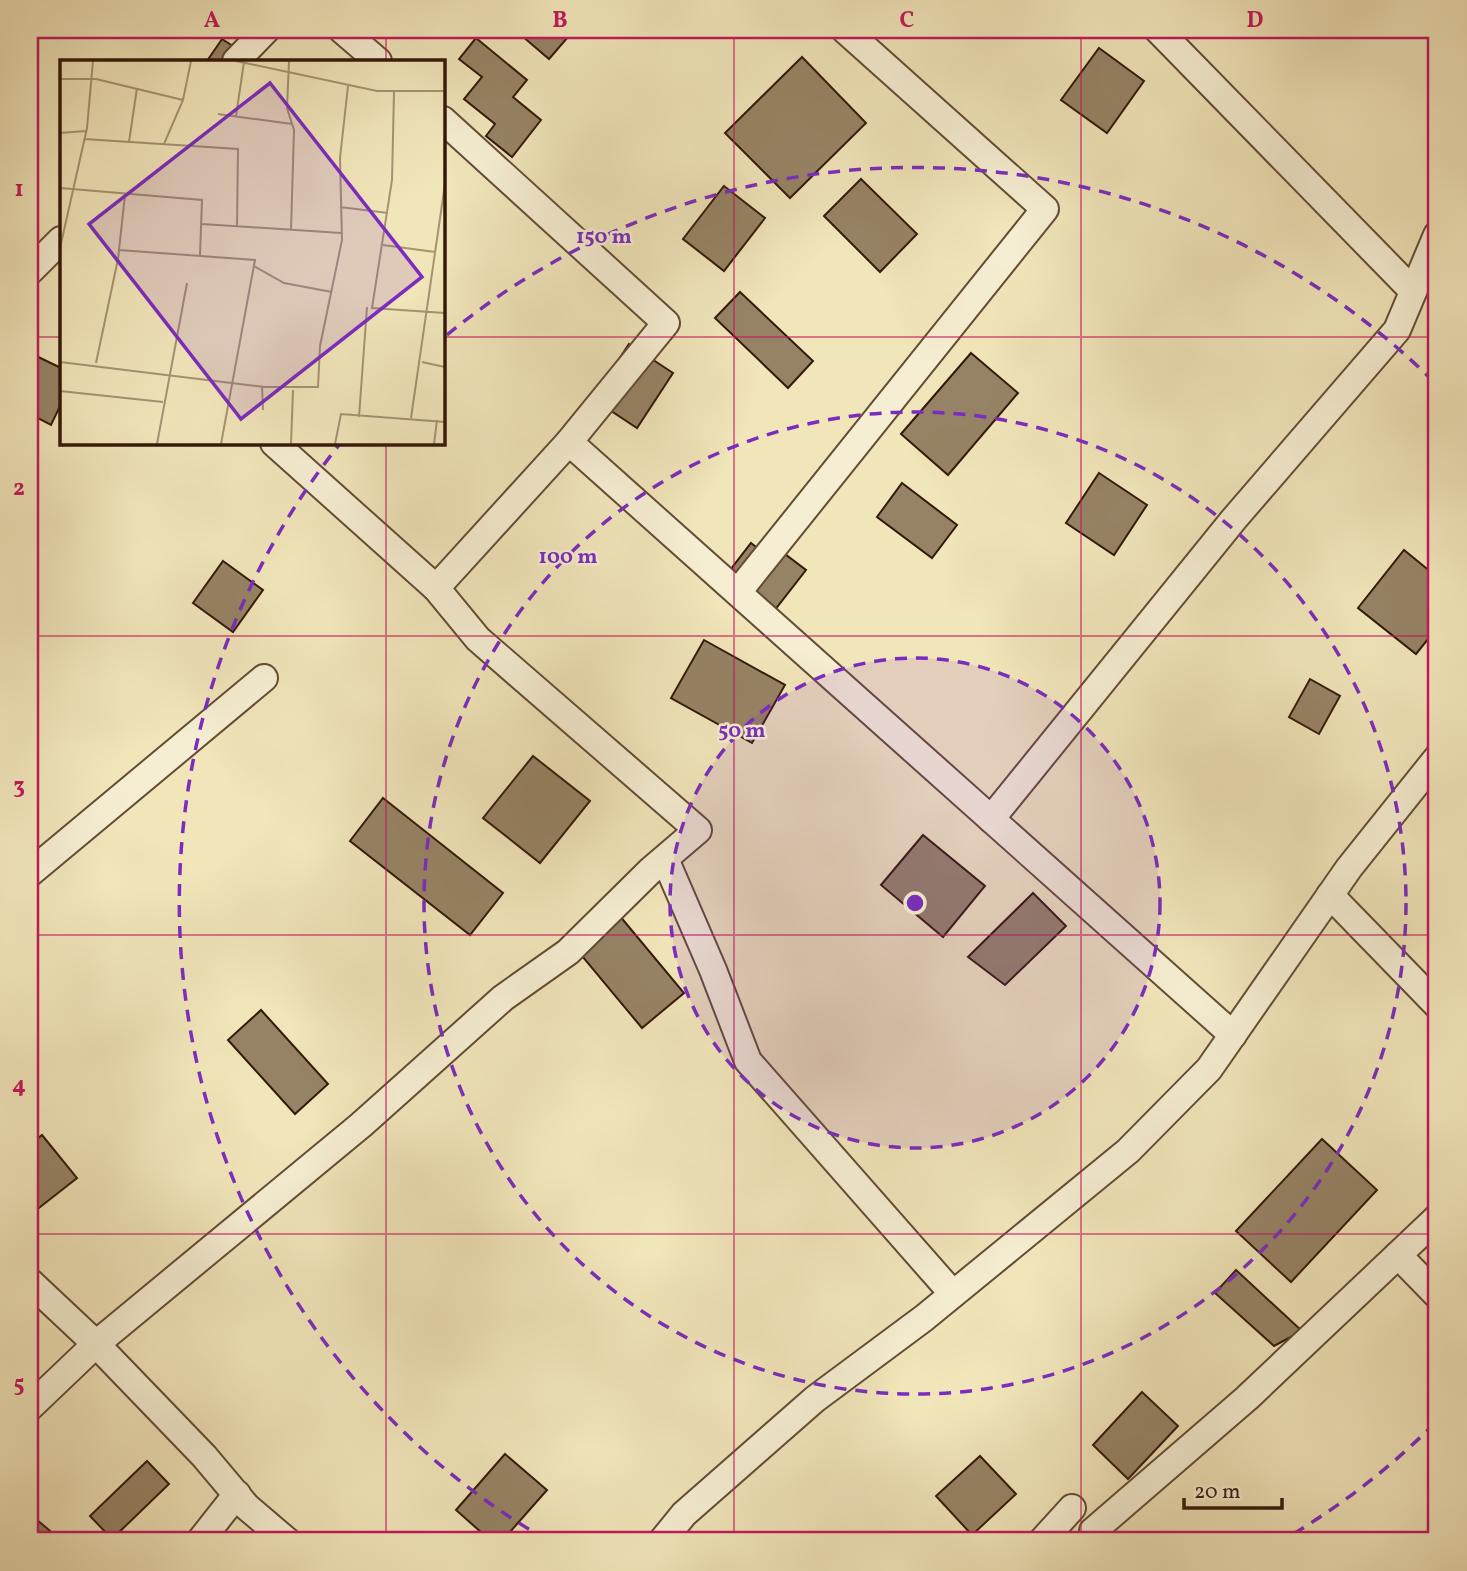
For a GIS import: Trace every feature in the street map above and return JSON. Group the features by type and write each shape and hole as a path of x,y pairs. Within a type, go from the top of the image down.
{"street":[{"path":"237,60 266,30"},
{"path":"342,30 377,60"},
{"path":"738,592 1045,209 845,30"},
{"path":"1163,31 1413,291"},
{"path":"436,588 569,442 666,323 444,121"},
{"path":"991,819 1234,519 1397,330 1437,235"},
{"path":"30,271 59,247"},
{"path":"569,442 1233,1035"},
{"path":"30,1408 96,1344 361,1125 503,998 568,952 698,830 478,639 436,588 275,444"},
{"path":"30,873 264,678"},
{"path":"662,1541 684,1514 815,1399 953,1294 1128,1151 1209,1069 1330,895 1437,758"},
{"path":"665,859 713,970 748,1061 953,1294"},
{"path":"1330,895 1437,1005"},
{"path":"1105,1541 1093,1531 1247,1398 1437,1218"},
{"path":"1398,1255 1437,1296"},
{"path":"30,1282 96,1344 204,1456 247,1507 287,1541"},
{"path":"200,1541 236,1494"},
{"path":"1042,1541 1072,1508"}],"building":[{"path":"528,30 574,30 549,59 522,36"},
{"path":"476,38 527,80 513,97 541,120 512,157 486,136 495,124 464,99 482,77 459,59"},
{"path":"222,39 254,60 208,60"},
{"path":"1099,48 1144,81 1107,133 1061,100"},
{"path":"802,57 866,123 790,198 725,133"},
{"path":"861,179 917,234 880,272 824,216"},
{"path":"724,186 765,218 724,271 683,239"},
{"path":"740,292 813,361 788,388 715,318"},
{"path":"629,344 673,373 637,428 593,399"},
{"path":"30,353 60,368 60,406 51,425 30,414"},
{"path":"971,353 1018,393 948,475 901,434"},
{"path":"1099,473 1147,505 1114,555 1066,523"},
{"path":"902,483 957,525 932,558 877,517"},
{"path":"751,543 770,558 777,548 806,570 774,611 727,574"},
{"path":"1404,550 1437,577 1437,628 1416,654 1358,608"},
{"path":"223,561 263,590 233,632 193,603"},
{"path":"704,640 785,685 752,743 671,698"},
{"path":"1310,679 1340,696 1319,734 1289,717"},
{"path":"533,756 590,801 540,863 483,818"},
{"path":"383,798 503,893 470,935 350,841"},
{"path":"923,835 985,886 943,937 881,885"},
{"path":"1033,893 1066,926 1005,985 968,957"},
{"path":"609,903 684,993 642,1028 567,938"},
{"path":"261,1010 328,1084 295,1114 228,1040"},
{"path":"42,1135 77,1178 30,1215 30,1145"},
{"path":"1322,1139 1377,1190 1291,1282 1236,1231"},
{"path":"1236,1270 1302,1331 1274,1346 1215,1293"},
{"path":"1142,1392 1178,1426 1128,1479 1093,1445"},
{"path":"505,1454 547,1490 502,1541 491,1541 456,1510"},
{"path":"980,1456 1016,1494 972,1535 936,1496"},
{"path":"147,1461 169,1484 112,1539 90,1516"},
{"path":"30,1514 62,1541 30,1541"}]}
